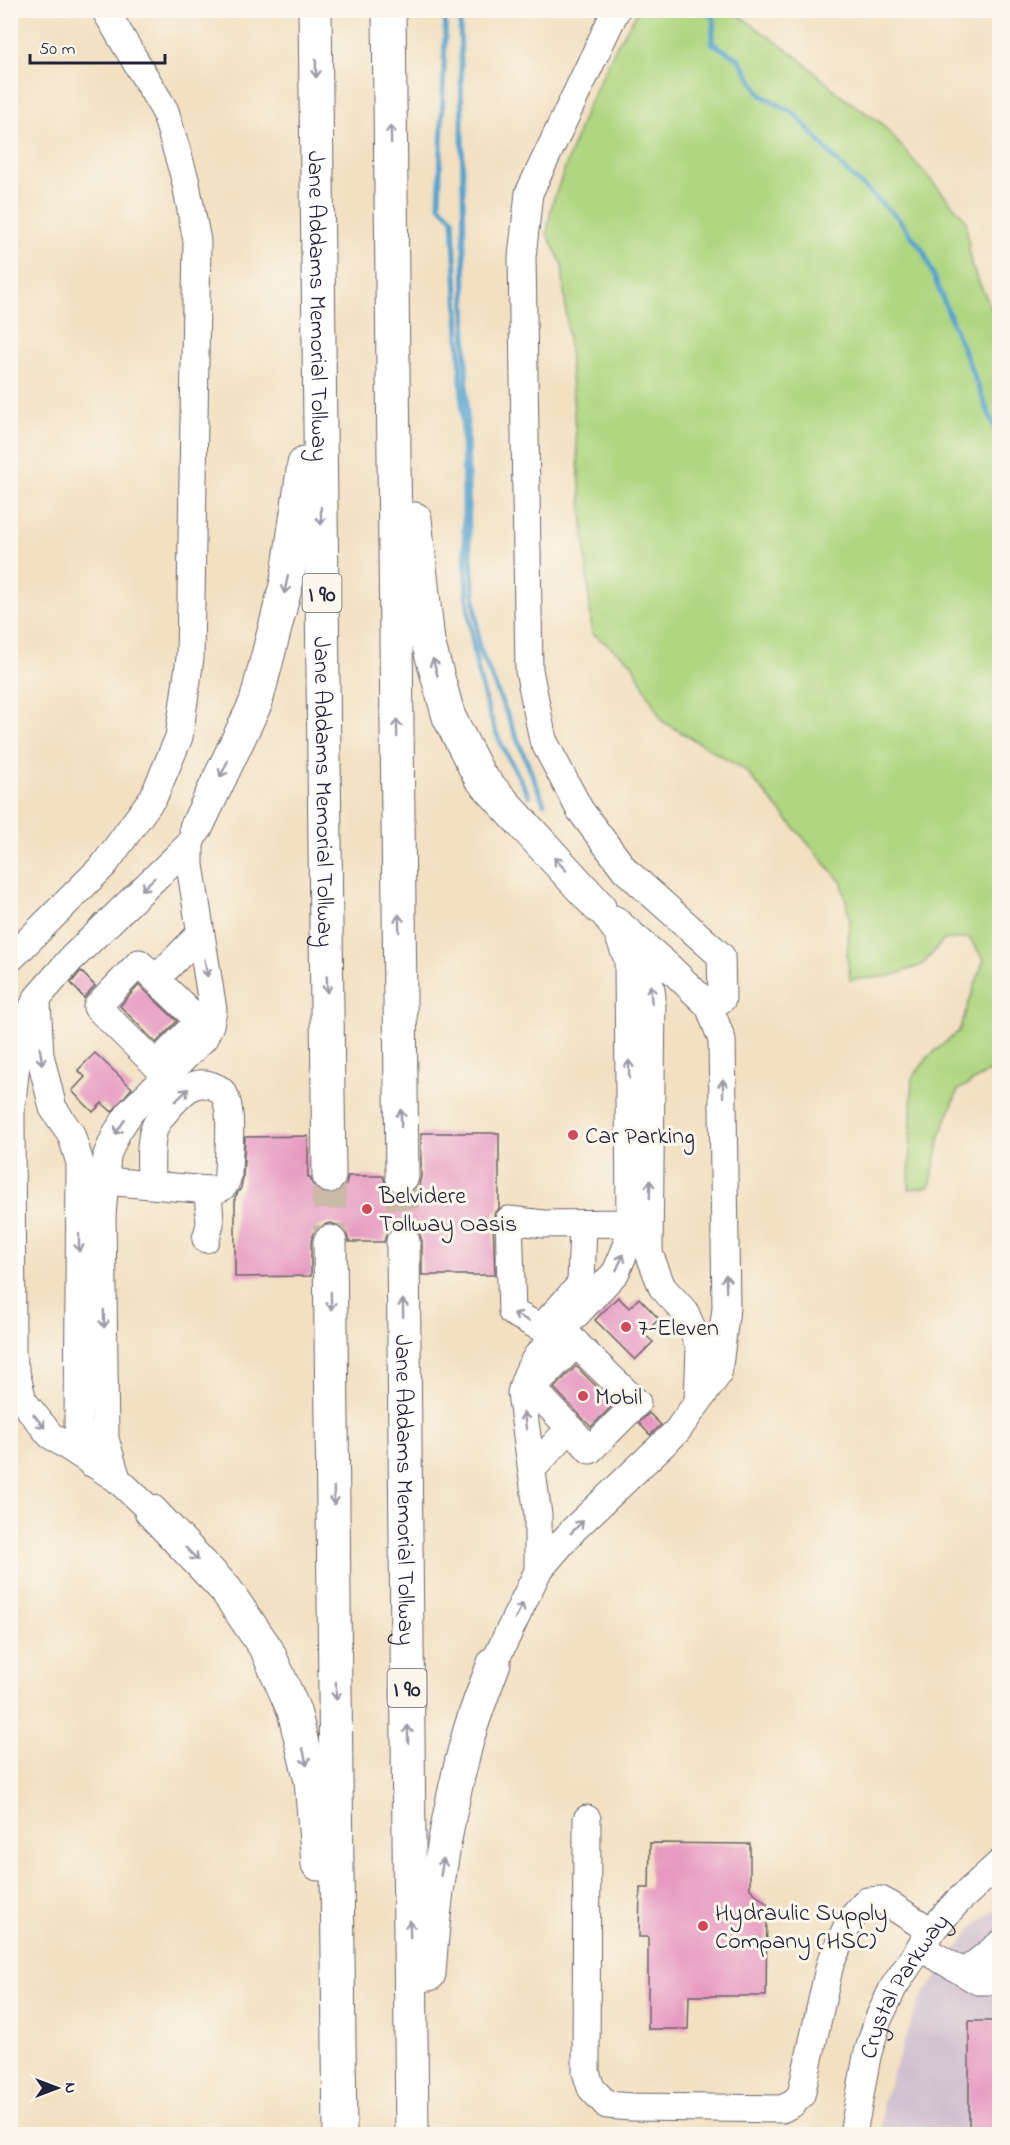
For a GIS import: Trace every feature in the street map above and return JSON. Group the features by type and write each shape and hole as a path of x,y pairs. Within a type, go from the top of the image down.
{"highway":[{"name":"Jane Addams Memorial Tollway","path":"315,10 329,1176"},
{"path":"389,10 402,1176"},
{"path":"392,177 402,352 418,556 430,653 449,717 480,777 599,907"},
{"path":"193,836 256,702 287,581 305,457 317,213"},
{"path":"330,1242 340,2134"},
{"name":"Jane Addams Memorial Tollway","path":"403,1242 412,2134"},
{"path":"151,1512 226,1590 267,1650 294,1710 312,1791 320,1876 333,2134"},
{"path":"420,2134 432,1935 451,1812 468,1736 494,1664"}],"street":[{"path":"10,959 104,865 154,796 179,737 190,658 197,241 185,179 165,111 105,10"},
{"path":"616,10 529,193 522,256 529,670 543,740 580,810 626,870 721,956 722,999 710,1006"},
{"path":"162,1070 204,1038 213,1011 190,865 193,836"},
{"path":"151,1512 117,1479 50,1435 23,1401 12,1356 13,1048 37,998 71,959 193,836"},
{"path":"494,1664 538,1570 574,1529 677,1431 718,1374 726,1308 722,1040 710,1006 668,966 599,907"},
{"path":"569,1336 637,1403 590,1450 532,1389 569,1336 616,1272 627,1246 630,1223 628,960 617,932 599,907"},
{"path":"156,979 200,934"},
{"path":"636,938 647,965 652,997 649,1253 662,1287 685,1312 700,1348 698,1402"},
{"path":"117,1479 105,1439 102,1216 107,1155 117,1131 199,1020 139,963 97,1007 162,1070"},
{"path":"37,998 40,1055 53,1108 71,1134 80,1163 78,1425 91,1463"},
{"path":"105,1181 208,1190 224,1188 227,1182 228,1115 225,1097 221,1090 205,1084 197,1084 186,1091 155,1126 152,1136 151,1185"},
{"path":"206,1239 210,1224 208,1190"},
{"path":"583,1224 581,1284 542,1328 512,1312 509,1220 544,1224 630,1223"},
{"path":"538,1570 538,1515 521,1393 529,1368 537,1356 569,1336"},
{"path":"532,1469 570,1428"},
{"path":"587,1819 586,2072 591,2088 607,2105 632,2108 782,2109 792,2104 801,2095 830,1964 850,1920 867,1901 881,1900 964,1973 978,1981 999,1981"},
{"name":"Crystal Parkway","path":"853,2134 867,2056 878,2020 893,1988 926,1939 957,1902 999,1863"},
{"path":"964,1973 999,1944"}],"shaded area":[{"path":"999,1906 999,2134 883,2134 882,2104 919,2001 974,1926"}],"green space":[{"path":"638,11 733,11 801,60 841,96 881,123 966,220 971,265 999,325 999,1066 958,1090 941,1133 930,1187 909,1189 912,1078 929,1056 959,1031 984,959 969,938 944,940 922,965 891,976 850,980 847,955 850,920 842,883 745,770 662,721 631,662 592,633 562,264 547,234 552,204 586,110 617,45"}],"building":[{"path":"81,971 95,986 84,998 71,983"},
{"path":"139,985 177,1021 156,1043 120,1006"},
{"path":"95,1053 132,1088 112,1112 102,1103 93,1112 72,1091 85,1077 78,1070"},
{"name":"Belvidere Tollway Oasis","path":"421,1133 499,1133 499,1209 495,1212 493,1221 495,1275 422,1275 422,1241 419,1232 412,1225 403,1223 394,1226 387,1232 384,1242 349,1242 346,1232 340,1226 330,1223 321,1226 313,1233 311,1276 235,1277 235,1197 241,1188 243,1177 245,1137 308,1136 308,1177 320,1193 330,1195 339,1192 346,1185 348,1176 383,1176 392,1192 403,1195 412,1192 419,1185"},
{"name":"7-Eleven","path":"618,1297 629,1308 639,1298 659,1319 644,1334 653,1342 635,1360 595,1320"},
{"name":"Mobil","path":"576,1366 614,1404 591,1427 554,1388"},
{"path":"649,1413 661,1425 650,1435 639,1423"},
{"name":"Hydraulic Supply Company (HSC)","path":"650,1843 750,1844 750,1889 767,1904 766,1996 689,1996 688,2029 648,2029 648,1937 639,1937 640,1888 649,1888"},
{"path":"969,2021 999,2021 999,2134 969,2134"}],"waterway":[{"path":"446,10 439,205 453,219 459,328 465,547 470,620 475,657 494,727 529,796"},
{"path":"460,10 469,538 479,647 544,803"},
{"path":"705,10 714,19 712,43 739,59 761,95 795,114 844,169 898,218 924,252 1000,441"}],"tunnel":[{"path":"329,1176 330,1242"},
{"path":"402,1176 403,1242"}],"place":[{"name":"Car Parking","path":"573,1135"},
{"name":"Belvidere Tollway Oasis","path":"367,1209"},
{"name":"7-Eleven","path":"626,1327"},
{"name":"Mobil","path":"583,1396"},
{"name":"Hydraulic Supply Company (HSC)","path":"703,1926"}]}
